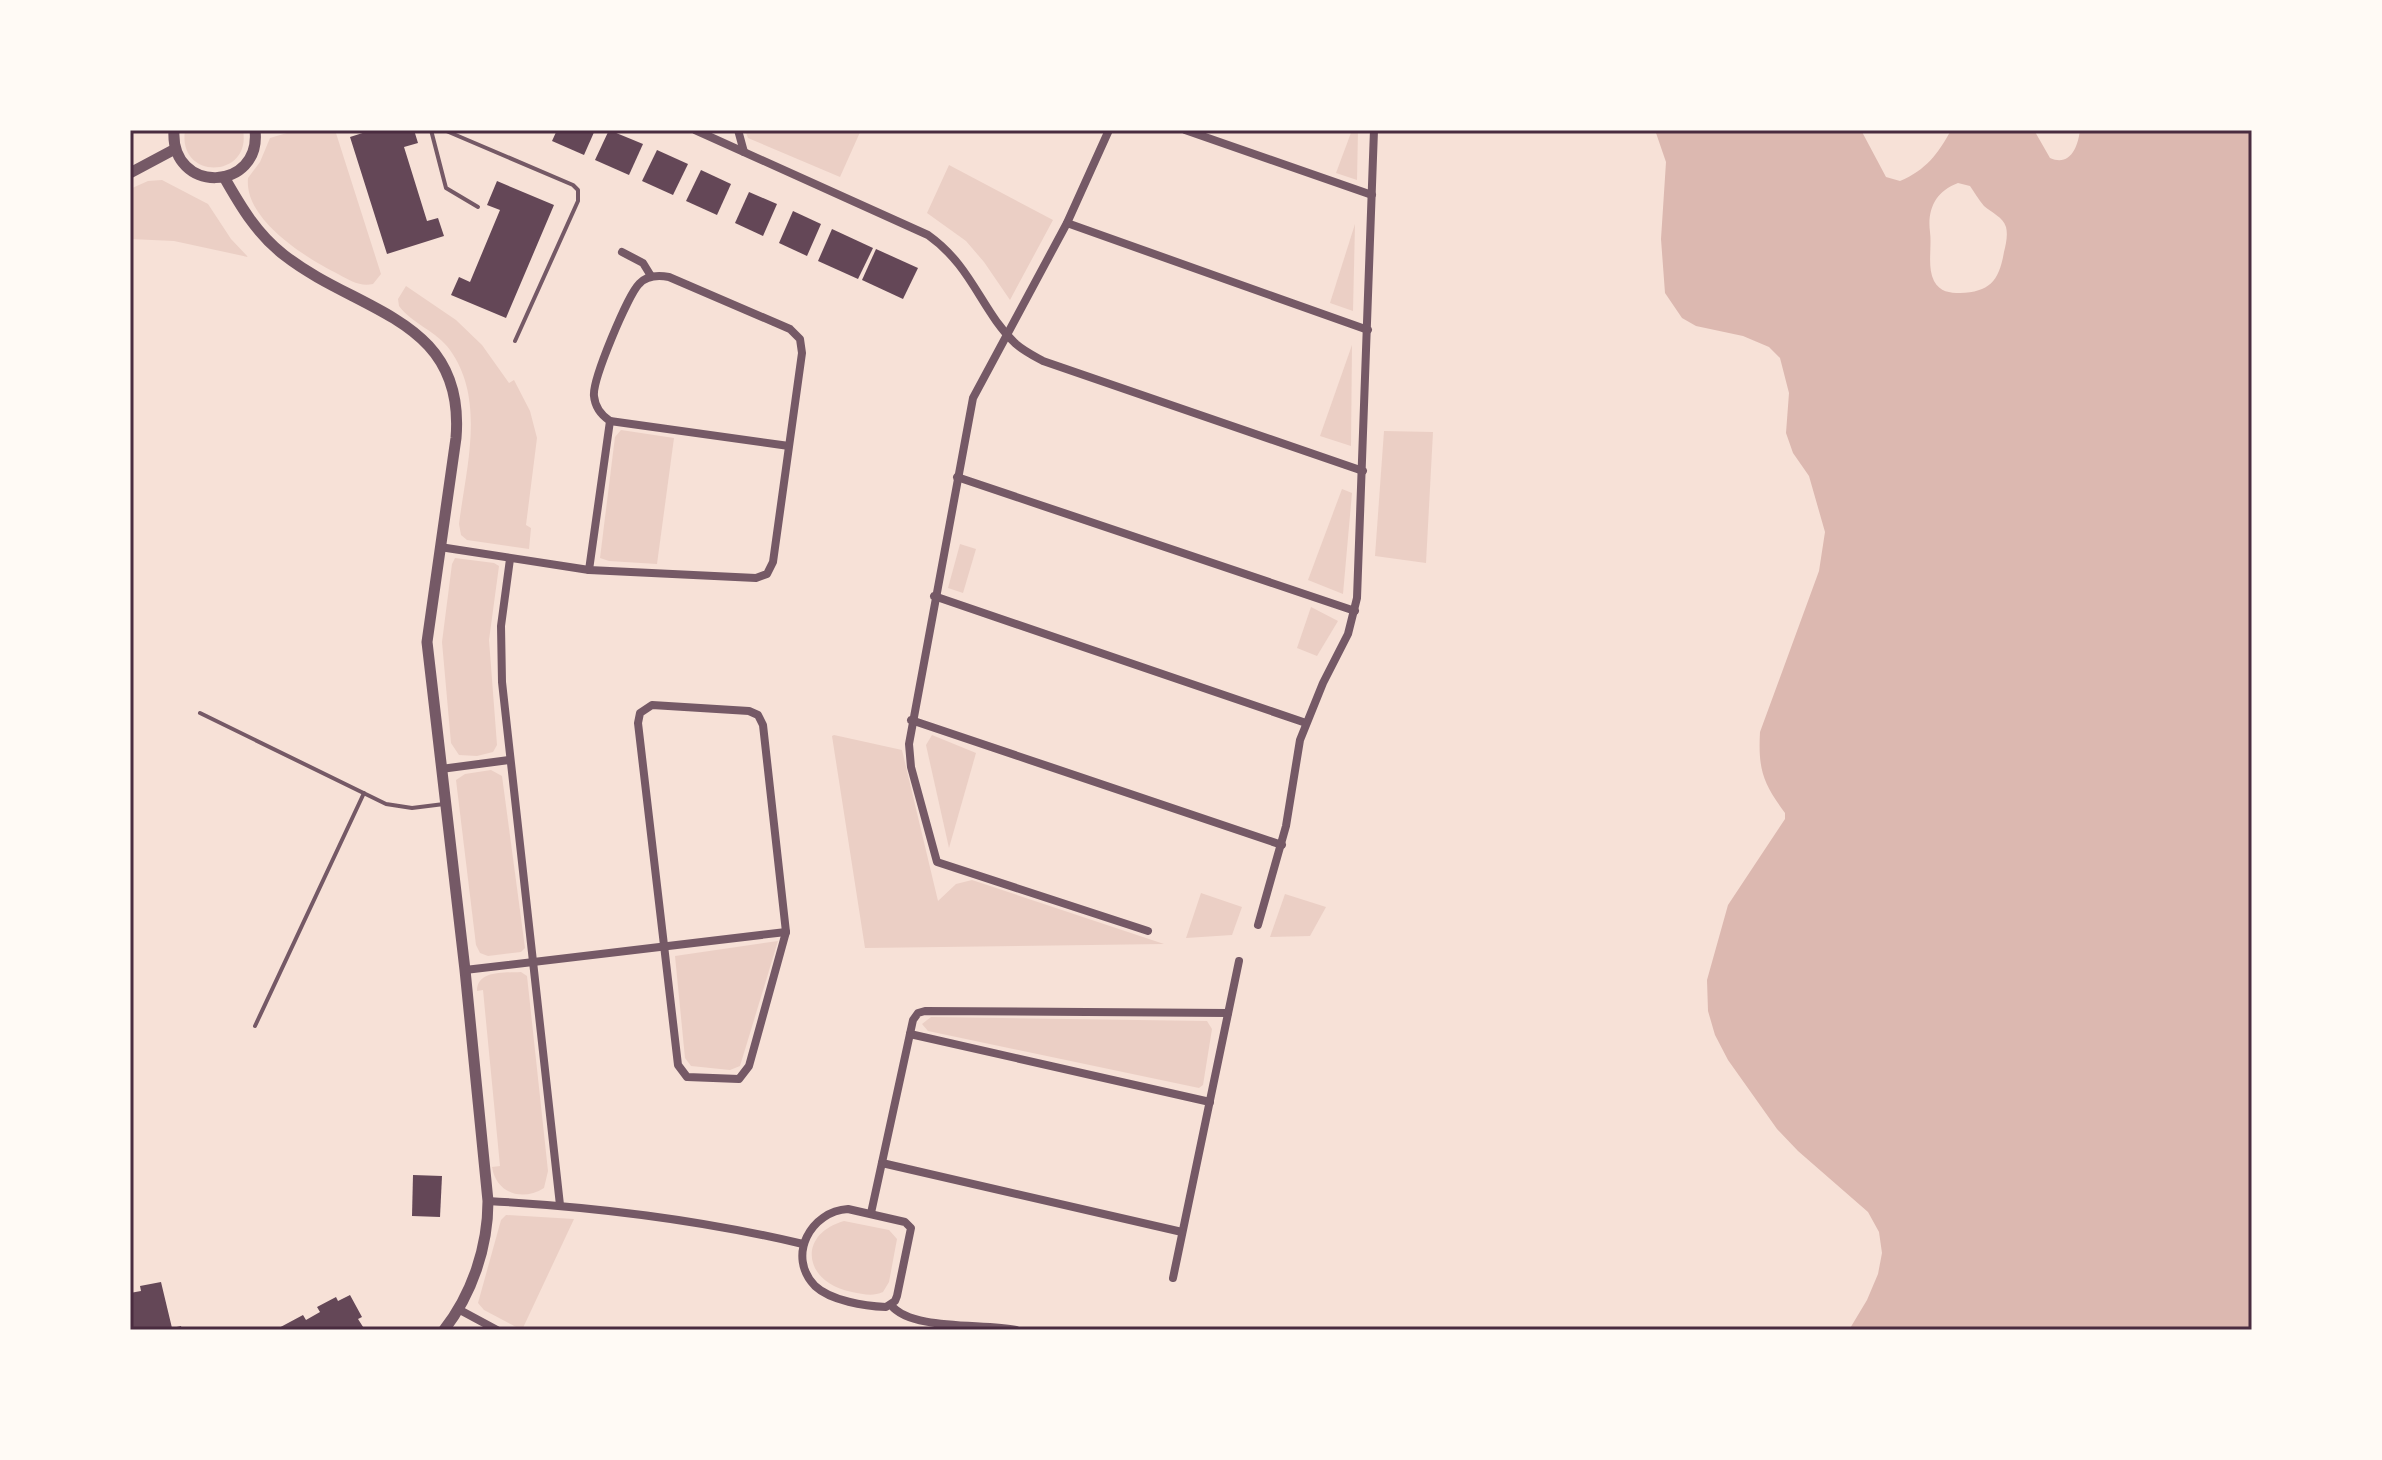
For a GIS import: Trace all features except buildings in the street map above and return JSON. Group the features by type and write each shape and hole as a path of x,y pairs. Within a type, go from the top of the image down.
{"street":[{"path":"174,130 175,149 183,162 194,173 209,178 224,177 238,171 248,161 254,148 255,130"},
{"path":"695,130 928,235 955,257 1018,346 1058,367 1363,471"},
{"path":"738,130 744,152"},
{"path":"1109,130 1067,223 973,398 909,744 911,767 937,862 1148,931"},
{"path":"1185,130 1372,195"},
{"path":"1258,925 1282,845 1296,759 1306,723 1348,634 1355,611 1359,579 1374,130"},
{"path":"130,173 175,149"},
{"path":"224,177 251,222 276,249 301,268 409,330 440,357 453,388 457,423 427,642 488,1201 480,1257 458,1309 444,1330"},
{"path":"1067,223 1368,330"},
{"path":"622,252 643,263 651,276"},
{"path":"440,547 589,570 756,578 767,574 773,562 802,353 800,339 796,333 669,277 651,276 637,285 594,382 594,401 598,410 610,421 789,446"},
{"path":"589,570 610,421"},
{"path":"957,477 1355,611"},
{"path":"510,559 500,640 509,760 560,1205"},
{"path":"934,596 1306,723"},
{"path":"652,705 749,711 762,719 786,932 749,1066 743,1076 733,1080 692,1078 679,1070 664,946 638,723 640,713 652,705"},
{"path":"911,720 1282,845"},
{"path":"441,769 509,760"},
{"path":"465,970 786,932"},
{"path":"1173,1278 1239,961"},
{"path":"871,1213 915,1016 925,1011 1228,1013"},
{"path":"910,1034 1210,1102"},
{"path":"882,1163 1182,1232"},
{"path":"488,1201 669,1217 803,1244"},
{"path":"848,1209 871,1213 905,1222 911,1228 897,1296 891,1305 880,1307 821,1290 804,1267 803,1244 813,1226 832,1212 848,1209"},
{"path":"891,1305 897,1313 920,1320 1016,1330"},
{"path":"458,1309 497,1330"}],"lane":[{"path":"431,130 446,188 478,207"},
{"path":"444,130 573,185 578,190 578,201 515,341"},
{"path":"200,713 399,807 429,807 445,803"},
{"path":"255,1026 364,793"}],"shaded area":[{"path":"185,130 243,130 243,146 237,158 226,165 214,168 202,165 192,158 186,147"},
{"path":"297,130 335,130 381,274 373,284 355,282 294,248 266,223 249,194 248,178 260,162 270,138"},
{"path":"745,130 861,130 840,177 748,138"},
{"path":"1352,130 1358,130 1357,180 1336,173"},
{"path":"1655,130 1861,130 1886,177 1900,181 1930,160 1951,130 2034,130 2050,158 2063,160 2072,154 2080,130 2252,130 2252,1330 1849,1330 1878,1274 1882,1253 1879,1232 1868,1212 1777,1129 1728,1060 1715,1035 1708,1011 1707,980 1728,905 1785,819 1785,813 1764,776 1760,732 1819,571 1825,532 1809,476 1793,453 1786,433 1789,393 1780,358 1769,347 1743,336 1696,326 1682,318 1665,293 1661,239 1666,162","holes":["1958,183 1970,186 1984,206 2005,224 2005,246 1999,270 1991,283 1970,292 1949,292 1939,288 1932,276 1930,216 1935,202 1950,186"]},
{"path":"949,165 1053,220 1010,300 966,241 927,213"},
{"path":"162,180 208,204 231,239 248,257 174,241 130,239 130,189 148,181"},
{"path":"1355,224 1353,311 1330,303"},
{"path":"406,286 456,320 482,345 509,383 514,380 530,411 537,438 526,525 531,528 529,549 467,540 461,535 459,524 471,435 468,390 461,370 445,343 399,306 398,299"},
{"path":"1352,345 1351,446 1320,436"},
{"path":"621,430 674,438 657,564 600,558 615,437"},
{"path":"1384,431 1433,432 1426,563 1375,556"},
{"path":"1342,489 1352,493 1343,594 1308,580"},
{"path":"960,544 976,549 963,593 948,588"},
{"path":"455,558 499,566 489,640 497,745 493,752 477,756 459,755 451,743 442,642"},
{"path":"1311,607 1338,621 1317,656 1297,648"},
{"path":"834,735 902,750 938,901 956,884 972,880 1164,944 865,948"},
{"path":"932,735 976,753 949,848 926,745"},
{"path":"491,770 502,776 525,948 521,952 488,956 480,953 476,945 456,780 465,774"},
{"path":"1201,893 1242,907 1232,935 1186,938"},
{"path":"1285,894 1326,907 1310,936 1270,937"},
{"path":"778,941 740,1066 730,1070 691,1066 685,1058 675,956"},
{"path":"521,972 527,976 548,1171 544,1188 527,1194 504,1189 494,1176 492,1167 500,1166 483,990 477,991 478,984 487,976"},
{"path":"931,1017 1207,1021 1212,1029 1203,1085 1199,1088 928,1031 922,1024"},
{"path":"506,1215 574,1219 522,1330 484,1310 478,1303 501,1220"},
{"path":"844,1221 889,1230 897,1239 889,1282 883,1292 868,1295 836,1287 816,1269 812,1258 818,1237"}]}
